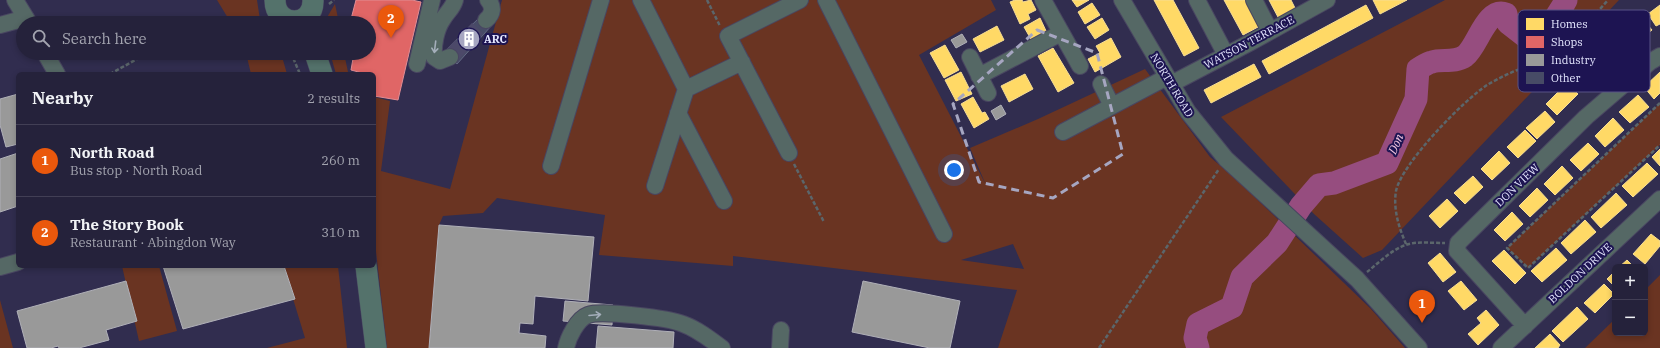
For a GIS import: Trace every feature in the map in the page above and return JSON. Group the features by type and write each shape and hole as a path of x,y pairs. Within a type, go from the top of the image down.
{"main road":[{"path":"306,16 314,8"},
{"path":"317,60 321,72"},
{"path":"366,268 376,348"}],"street":[{"path":"15,0 25,16"},
{"path":"450,57 440,61 434,57 437,31 442,19 454,4 455,0"},
{"path":"486,20 490,16 492,10 492,5 488,0"},
{"path":"552,166 601,0"},
{"path":"641,0 686,89 655,186"},
{"path":"789,153 728,36 800,0"},
{"path":"826,0 944,234"},
{"path":"1043,0 1080,66"},
{"name":"NORTH ROAD","path":"1122,0 1188,112 1226,159 1357,279 1419,348"},
{"path":"1197,0 1226,55"},
{"path":"1254,0 1270,32"},
{"name":"WATSON TERRACE","path":"1063,132 1112,106 1226,55 1270,32 1311,4 1327,0"},
{"path":"432,2 442,19"},
{"path":"417,64 432,2"},
{"path":"0,25 16,22"},
{"path":"979,76 1061,33"},
{"name":"DON VIEW","path":"1650,62 1660,56"},
{"path":"970,57 988,94"},
{"path":"49,60 56,72"},
{"path":"686,89 742,62"},
{"path":"1101,84 1112,106"},
{"name":"DON VIEW","path":"1458,243 1586,117 1615,92"},
{"path":"678,113 724,201"},
{"name":"BOLDON DRIVE","path":"1501,348 1660,199"},
{"path":"1458,243 1457,251 1525,326"},
{"path":"0,267 16,263"},
{"path":"567,346 579,322 587,315 613,314 654,317 682,323 706,336 722,348"},
{"path":"780,348 781,330"}],"path":[{"path":"707,0 720,26 728,36"},
{"path":"1599,10 1608,0"},
{"path":"114,72 135,60"},
{"path":"294,60 299,72"},
{"path":"1406,244 1400,230 1395,205 1399,182 1408,166 1448,120 1468,101 1487,86 1518,70"},
{"path":"1660,103 1507,248 1528,268 1660,145"},
{"path":"789,153 824,222"},
{"path":"1099,348 1226,159"},
{"path":"1357,279 1391,253 1406,244 1458,243"}],"highlighted area":[{"path":"1037,30 1097,53 1123,154 1053,198 979,182 953,104"}],"shaded area":[{"path":"217,0 257,0 259,16 227,16"},
{"path":"502,0 991,0 996,10 919,55 986,185 970,148 1038,119 1145,69 1210,157 1235,178 1371,309 1405,348 998,348 1017,290 733,256 733,266 599,255 605,215 497,198 483,213 443,216 439,225 429,348 387,348 376,252 376,98 390,101 381,171 450,189","holes":["1013,244 1024,269 961,260"]},
{"path":"1445,0 1619,0 1610,10 1518,10 1518,92 1532,92 1382,250 1363,258 1314,214 1221,117"},
{"path":"335,4 338,16 328,16"},
{"path":"248,60 283,60 286,72 251,72"},
{"path":"332,60 345,60 348,72 335,72"},
{"path":"1660,103 1660,145 1528,268 1507,248"},
{"path":"122,268 160,268 177,331 139,341"},
{"path":"284,268 338,268 347,348 267,348 305,338"},
{"path":"1660,275 1660,348 1585,348 1612,322 1612,336 1648,336 1648,287"},
{"path":"0,300 13,348 0,348"}],"building: Homes":[{"path":"1022,0 1023,2 1031,0 1036,10 1028,14 1030,19 1020,24 1010,2"},
{"path":"1072,0 1089,0 1077,7"},
{"path":"1154,0 1173,0 1199,48 1184,56"},
{"path":"1224,0 1246,0 1260,26 1243,35"},
{"path":"1269,0 1291,0 1296,10 1279,19"},
{"path":"1373,0 1407,0 1380,14"},
{"path":"1092,3 1100,15 1085,24 1078,12"},
{"path":"1366,5 1373,18 1269,74 1262,61"},
{"path":"1660,5 1660,24 1656,26 1650,17 1650,12"},
{"path":"1040,18 1047,33 1032,41 1024,27"},
{"path":"1102,18 1109,30 1095,39 1087,27"},
{"path":"997,26 1004,40 980,52 973,39"},
{"path":"1111,38 1121,57 1095,72 1088,59 1100,53 1096,46"},
{"path":"945,45 959,70 944,78 930,53"},
{"path":"1053,48 1074,83 1058,92 1038,56"},
{"path":"1254,64 1261,77 1211,103 1204,90"},
{"path":"961,72 972,94 956,101 945,80"},
{"path":"1660,72 1660,93 1654,99 1648,92 1650,92 1650,81"},
{"path":"1025,74 1033,89 1009,102 1001,86"},
{"path":"1558,92 1576,92 1578,94 1557,115 1546,104"},
{"path":"1638,95 1649,107 1630,123 1619,112"},
{"path":"973,97 982,113 985,112 989,119 974,128 961,104"},
{"path":"1545,111 1555,122 1537,139 1526,128"},
{"path":"1613,118 1624,130 1605,147 1595,136"},
{"path":"1525,130 1536,141 1518,158 1507,147"},
{"path":"1588,143 1599,154 1581,171 1570,160"},
{"path":"1660,149 1660,166 1652,157"},
{"path":"1499,151 1510,163 1492,180 1481,169"},
{"path":"1647,163 1658,174 1633,197 1622,186"},
{"path":"1562,166 1573,178 1555,195 1544,184"},
{"path":"1473,176 1483,187 1465,204 1454,193"},
{"path":"1537,188 1548,200 1530,217 1519,206"},
{"path":"1616,193 1627,205 1601,228 1591,217"},
{"path":"1447,199 1458,211 1440,228 1429,216"},
{"path":"1512,212 1523,224 1505,241 1494,230"},
{"path":"1585,220 1596,232 1571,254 1561,243"},
{"path":"1651,234 1660,241 1660,246 1645,264 1633,254"},
{"path":"1556,248 1567,260 1542,282 1531,271"},
{"path":"1504,250 1526,273 1515,284 1492,261"},
{"path":"1440,253 1456,272 1443,282 1428,263"},
{"path":"1627,260 1631,264 1622,264"},
{"path":"1612,274 1612,284 1607,279"},
{"path":"1461,281 1477,300 1464,310 1448,291"},
{"path":"1604,284 1612,292 1612,296 1595,313 1584,303"},
{"path":"1577,307 1588,319 1563,342 1552,331"},
{"path":"1486,310 1499,325 1478,345 1468,334 1481,323 1477,318"},
{"path":"1550,334 1560,345 1558,348 1535,348"}],"building: Shops":[{"path":"356,0 412,0 421,2 398,100 376,96 376,72 358,72 351,70 353,60 376,60 376,16 352,16"}],"building: Industry":[{"path":"962,34 967,42 956,48 951,40"},
{"path":"16,95 16,144 6,147 0,125 0,99"},
{"path":"1001,105 1006,114 996,120 991,111"},
{"path":"16,154 16,207 0,212 0,159"},
{"path":"439,225 594,237 588,301 535,296 533,324 520,323 519,333 546,336 545,348 429,348"},
{"path":"164,268 285,268 295,299 183,329"},
{"path":"126,281 137,321 106,330 109,340 79,348 59,348 58,346 51,348 27,348 17,311"},
{"path":"863,281 960,301 950,348 930,348 852,332"},
{"path":"565,301 613,305 612,325 563,321"},
{"path":"598,326 674,332 673,348 596,348"}],"building: Other":[{"name":"ARC","path":"481,16 492,25 457,64 444,52"}],"waterway":[{"name":"Don","path":"1561,10 1566,0"},
{"name":"Don","path":"1198,348 1195,338 1198,324 1232,307 1242,277 1277,243 1301,206 1319,185 1334,183 1387,163 1416,99 1418,69 1426,64 1436,61 1453,60 1465,56 1470,51 1488,22 1493,16 1499,13 1506,14 1508,23 1518,31"}],"tunnel":[{"path":"450,57 486,20"}],"place":[{"name":"The Story Book","path":"391,38"},
{"name":"ARC","path":"469,39"},
{"name":"North Road","path":"1422,323"}]}
